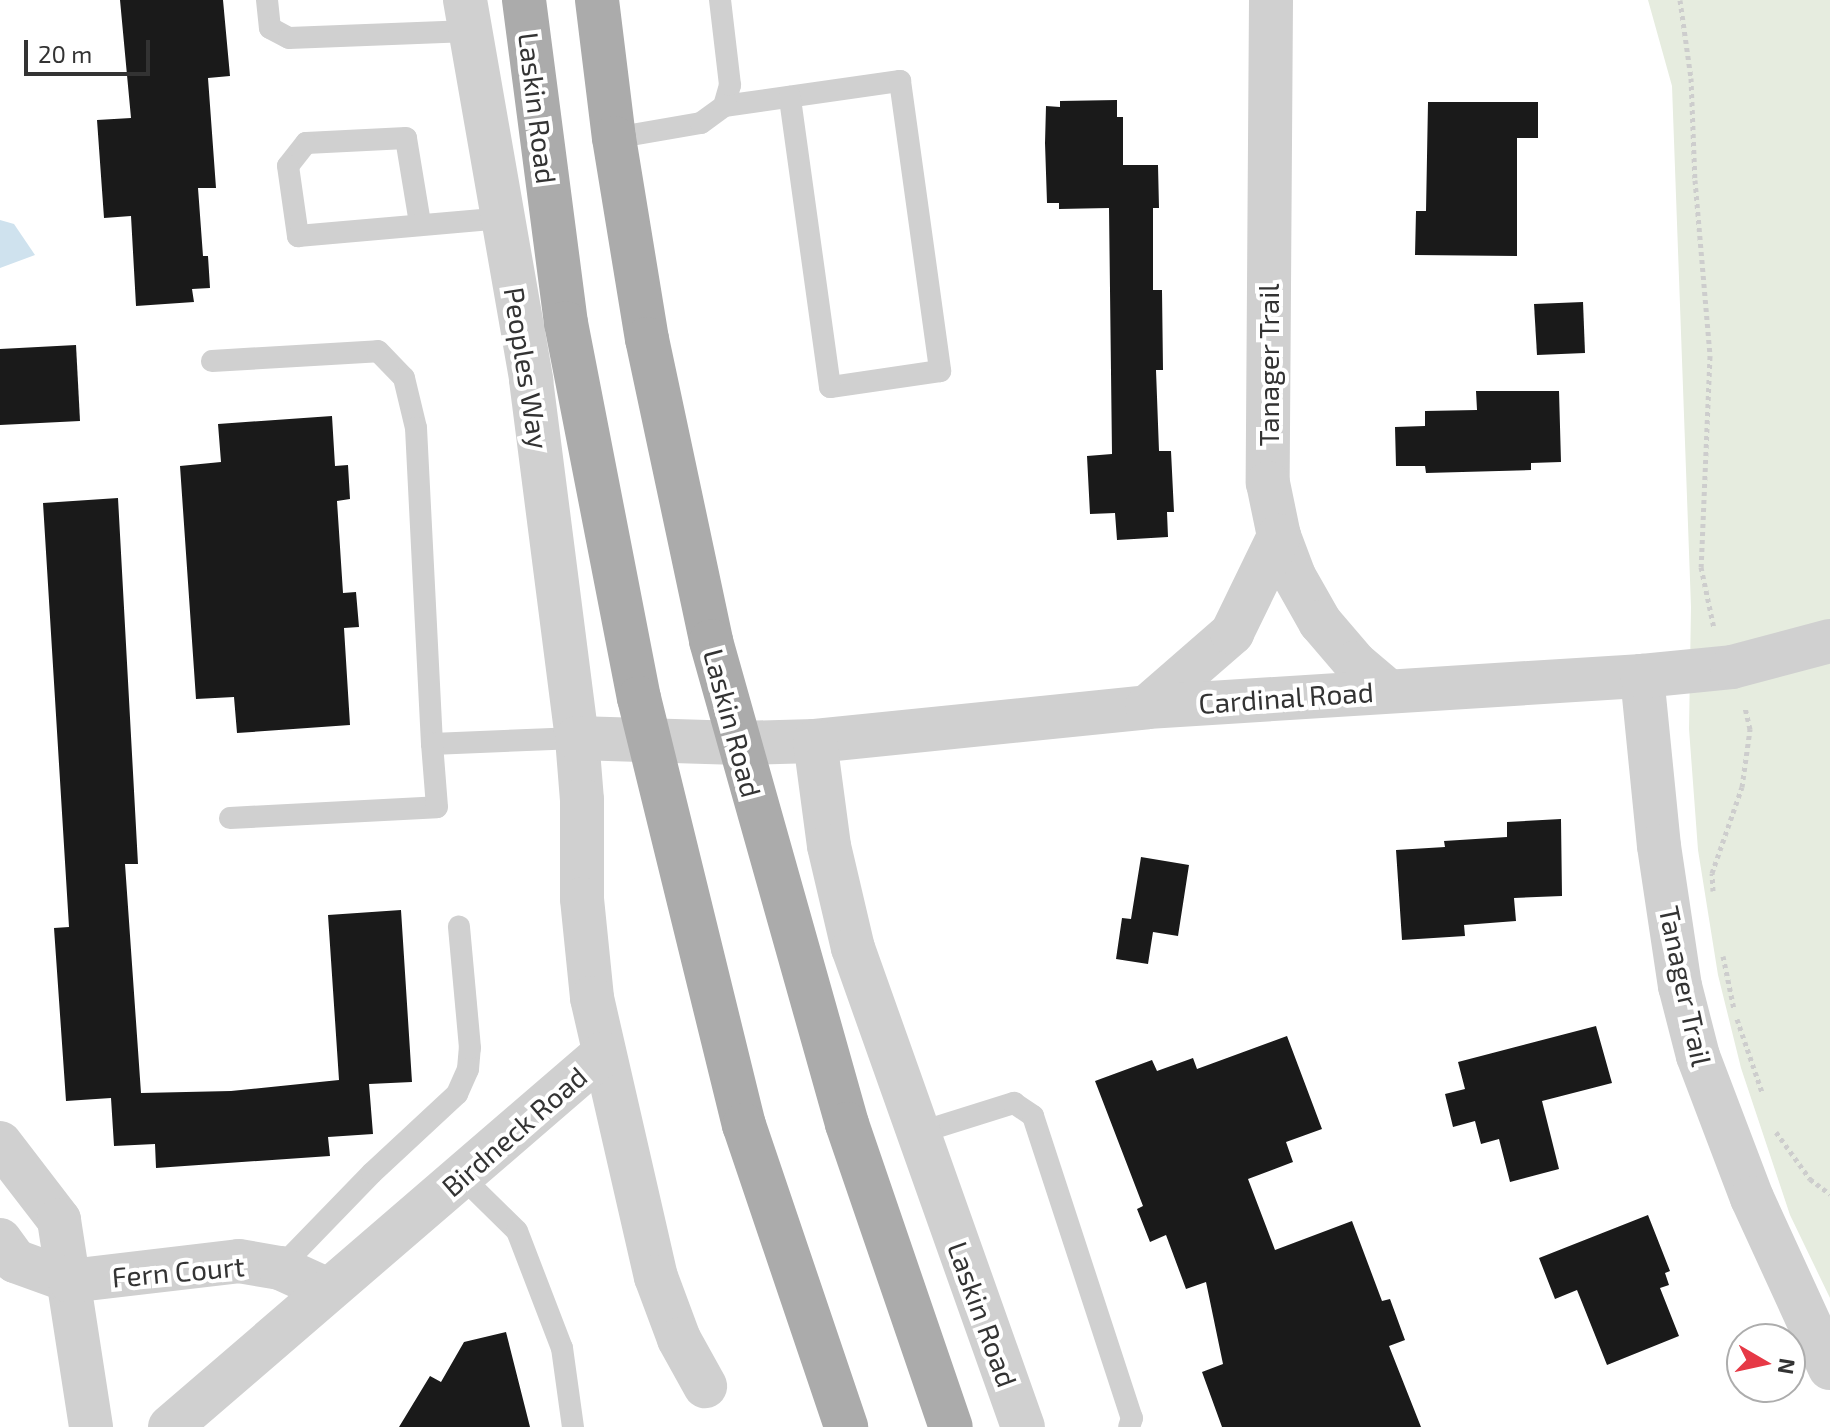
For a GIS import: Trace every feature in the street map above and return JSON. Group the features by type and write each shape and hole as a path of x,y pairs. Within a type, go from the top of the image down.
{"main road":[{"name":"Laskin Road","path":"524,0 566,323 650,741 744,1125 846,1427"},
{"name":"Laskin Road","path":"597,0 614,138 647,339 711,641 847,1124 951,1427"}],"street":[{"name":"Tanager Trail","path":"1271,0 1268,483 1279,536 1294,576 1320,622 1355,663 1388,691"},
{"name":"Peoples Way","path":"467,16 531,380 577,738"},
{"path":"1147,707 1232,633 1279,536"},
{"name":"Cardinal Road","path":"739,743 815,741 1147,707 1642,676 1732,667 1830,641"},
{"name":"Tanager Trail","path":"1642,676 1659,846 1680,986 1698,1056 1752,1198 1830,1368"},
{"path":"577,738 739,743"},
{"name":"Birdneck Road","path":"170,1427 603,1054 592,998 582,899 582,800 577,738"},
{"name":"Laskin Road","path":"815,741 829,846 853,948 1023,1427"},
{"path":"603,1054 656,1277 679,1339 705,1386"},
{"path":"0,1143 59,1220 70,1281 84,1422"},
{"path":"0,1240 15,1261 70,1281"},
{"name":"Fern Court","path":"70,1281 239,1261 280,1268 328,1290"}],"lane":[{"path":"267,0 270,28 289,38 467,16"},
{"path":"720,0 730,85 724,106"},
{"path":"614,138 701,123 724,106 900,81 940,371 830,387 790,97"},
{"path":"420,223 406,138 306,143 288,166 298,236 502,218"},
{"path":"212,361 378,351 404,378 416,428 437,807 230,818"},
{"path":"432,744 577,738"},
{"path":"280,1268 372,1173 457,1094 468,1069 470,1048 459,926"},
{"path":"918,1133 1014,1103 1033,1116 1132,1418 1129,1427"},
{"path":"461,1176 517,1231 562,1348 573,1427"}],"path":[{"path":"1680,0 1691,78 1695,180 1710,356 1701,567 1711,621 1742,691 1750,729 1742,787 1712,873 1714,902"},
{"path":"1721,945 1736,1017 1766,1102"},
{"path":"1775,1130 1810,1179 1830,1194"}],"shaded area":[{"path":"1648,0 1830,0 1830,1298 1790,1215 1741,1068 1718,975 1698,850 1689,729 1691,607 1672,86"}],"water":[{"path":"0,220 14,224 35,255 0,268"}],"building":[{"path":"120,0 223,0 230,76 208,78 216,188 198,188 203,256 208,256 210,288 192,289 194,302 136,306 131,216 104,218 97,120 131,118"},
{"path":"1117,100 1117,117 1123,117 1123,165 1158,165 1159,208 1153,208 1153,290 1162,290 1163,370 1156,370 1159,451 1171,451 1174,512 1167,512 1168,537 1117,540 1115,513 1090,514 1087,456 1112,454 1109,208 1059,209 1059,203 1047,203 1045,143 1046,106 1060,107 1060,101"},
{"path":"1428,102 1538,102 1538,138 1517,138 1517,256 1415,255 1416,211 1426,211"},
{"path":"1583,302 1585,353 1537,355 1534,304"},
{"path":"76,345 80,421 0,425 0,349"},
{"path":"1476,391 1559,391 1561,462 1531,463 1531,470 1426,473 1425,466 1396,466 1395,427 1425,426 1425,411 1477,410"},
{"path":"332,416 335,466 348,465 350,499 337,501 343,593 356,592 359,627 344,628 350,725 237,733 234,697 196,699 180,466 221,462 218,424"},
{"path":"118,498 138,864 125,864 141,1093 231,1091 339,1080 328,915 401,910 412,1082 369,1084 373,1134 328,1137 330,1156 156,1168 155,1144 114,1146 111,1098 66,1101 54,928 69,927 43,503"},
{"path":"1561,819 1562,896 1514,898 1516,921 1464,925 1465,936 1402,940 1396,850 1445,847 1444,841 1507,837 1507,822"},
{"path":"1141,857 1189,865 1178,936 1153,932 1148,964 1116,959 1122,918 1131,919"},
{"path":"1596,1026 1612,1083 1542,1101 1559,1169 1510,1182 1499,1139 1481,1144 1475,1121 1453,1127 1445,1094 1465,1089 1458,1062"},
{"path":"1287,1036 1322,1129 1286,1142 1293,1162 1248,1179 1275,1250 1352,1221 1382,1301 1390,1299 1405,1340 1389,1346 1421,1427 1222,1427 1202,1372 1223,1364 1206,1282 1186,1289 1166,1235 1150,1242 1137,1209 1143,1206 1095,1081 1152,1060 1157,1071 1193,1058 1197,1069"},
{"path":"1648,1215 1670,1271 1665,1273 1669,1285 1660,1288 1679,1336 1607,1365 1577,1290 1555,1299 1539,1258"},
{"path":"506,1332 530,1427 399,1427 430,1376 441,1382 464,1342"}]}
